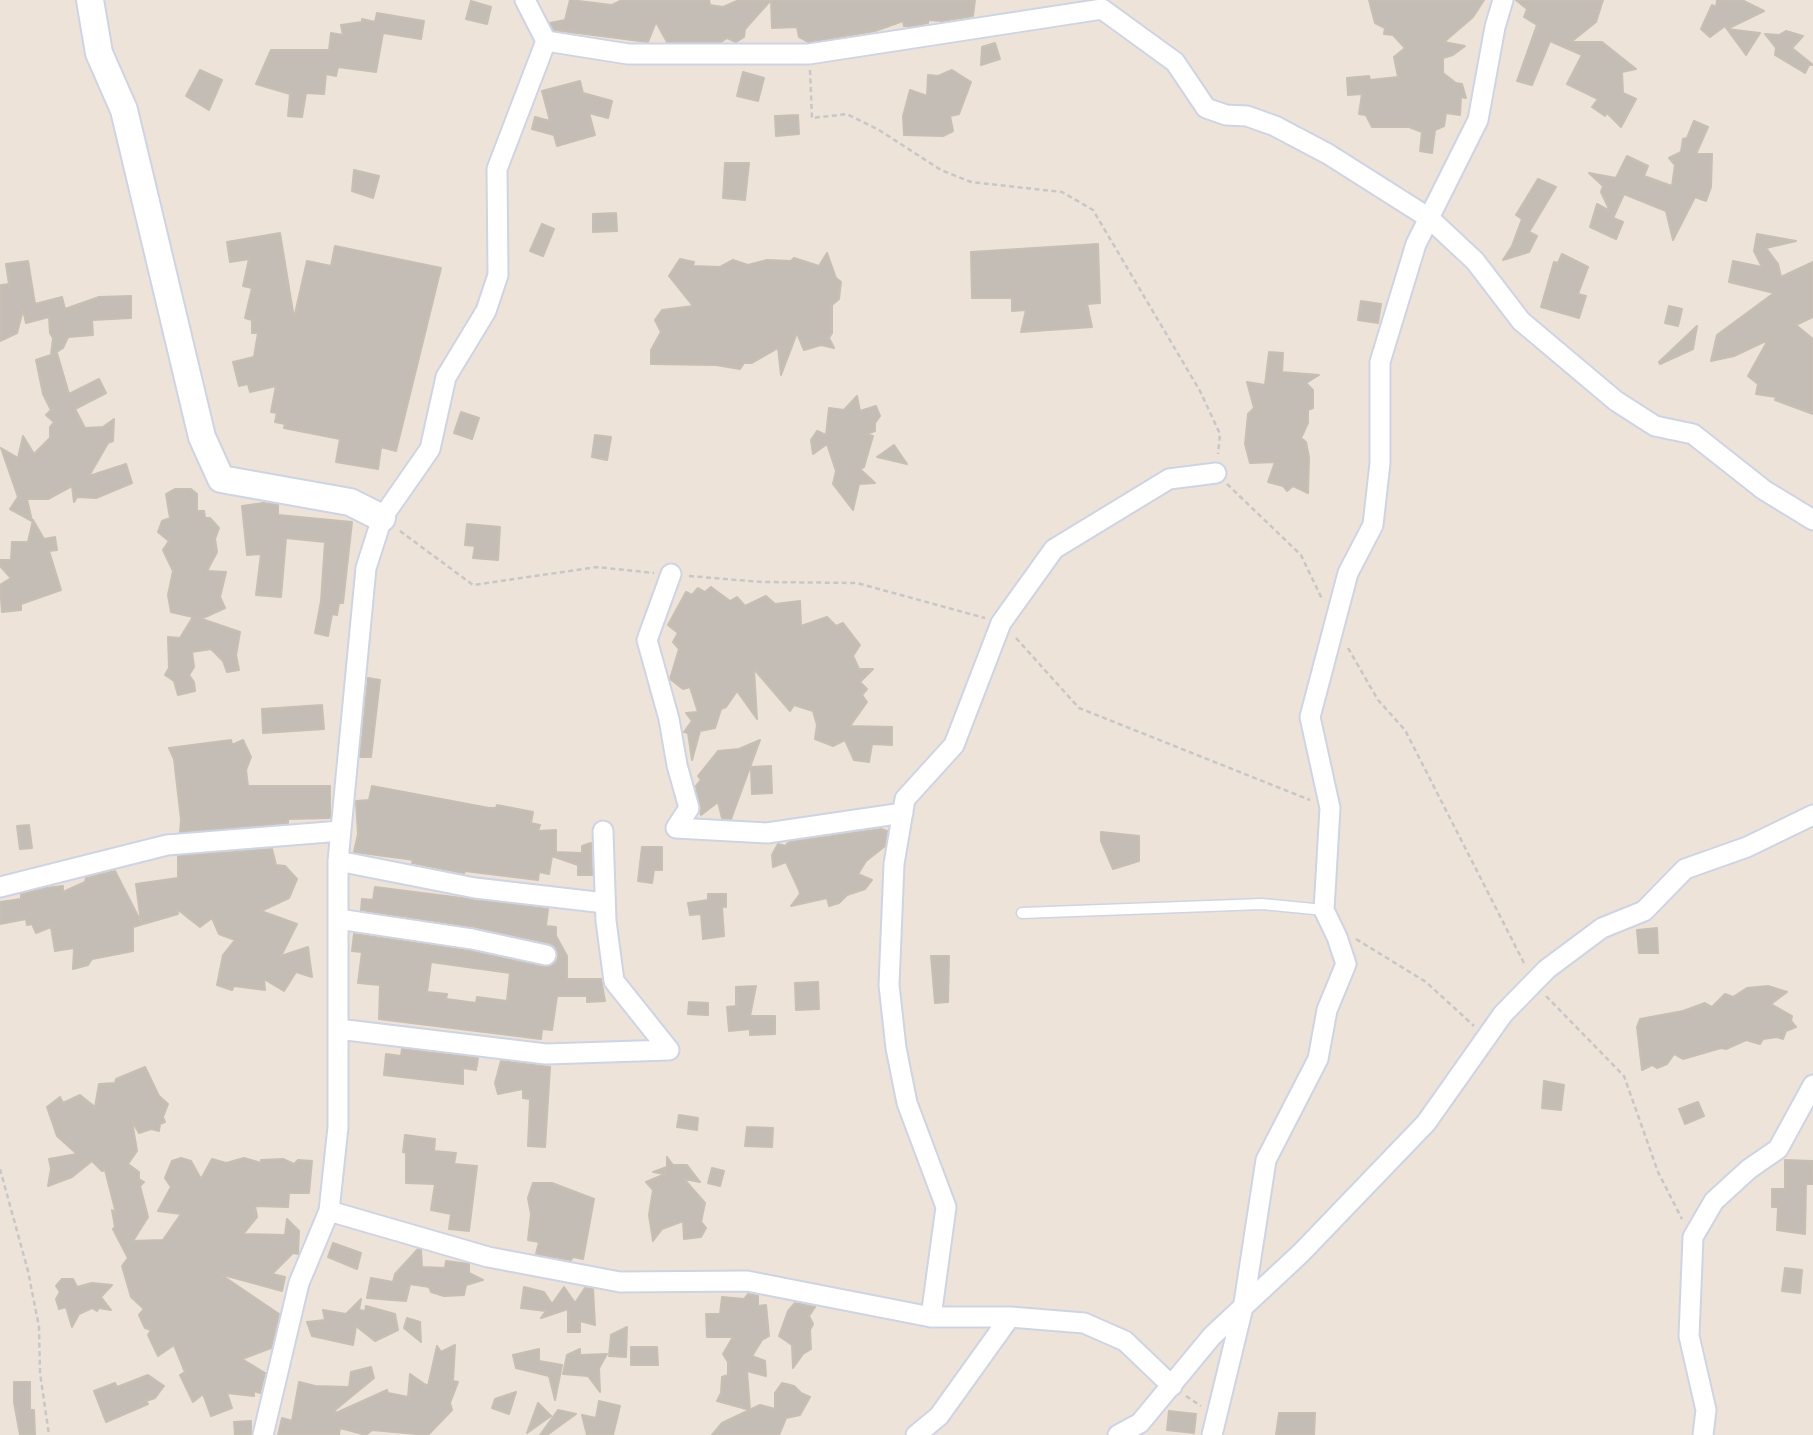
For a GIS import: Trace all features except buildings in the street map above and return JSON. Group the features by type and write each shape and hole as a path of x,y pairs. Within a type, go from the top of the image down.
{"street":[{"path":"90,0 99,53 124,110 202,437 221,478 350,502 382,518"},
{"path":"263,1435 299,1283 328,1211 338,1127 338,861 366,568 382,518 430,449 446,377 486,311 498,275 497,169 546,41 525,0"},
{"path":"1213,1426 1244,1303 1266,1160 1318,1059 1326,1010 1346,964 1327,916 1330,808 1311,717 1348,573 1373,525 1380,463 1380,362 1416,244 1478,120 1495,27 1503,0"},
{"path":"546,41 628,54 809,54 1102,9 1175,62 1206,108 1226,115 1247,116 1275,126 1328,154 1429,218 1475,261 1521,321 1616,401 1655,426 1693,434 1764,490 1813,520"},
{"path":"931,1317 946,1207 907,1103 895,1048 889,985 894,864 905,799 954,745 1001,623 1054,549 1170,479 1216,473"},
{"path":"671,574 647,640 670,719 677,765 689,808 676,828 767,833 903,813"},
{"path":"1118,1435 1140,1423 1212,1336 1244,1303 1301,1253 1426,1122 1503,1014 1546,969 1602,928 1644,911 1685,869 1747,846 1813,815"},
{"path":"0,887 167,845 341,831"},
{"path":"338,1029 546,1054 668,1051 614,981 605,904 603,831"},
{"path":"338,861 475,888 605,904"},
{"path":"338,919 472,939 546,955"},
{"path":"1703,1435 1706,1410 1689,1336 1693,1237 1714,1201 1749,1169 1778,1149 1813,1085"},
{"path":"328,1211 488,1257 620,1282 747,1281 931,1317 1010,1317 1084,1323 1125,1341 1172,1386"},
{"path":"916,1435 939,1416 1010,1317"}],"lane":[{"path":"1023,913 1262,904 1327,916"}],"path":[{"path":"809,54 812,118 847,114 879,130 941,170 971,182 1062,192 1093,211 1200,391 1220,434 1216,473 1301,555 1334,625 1378,700 1405,730 1534,982 1624,1076 1669,1198 1693,1237"},
{"path":"382,518 473,585 597,567 762,582 857,583 1001,623 1079,708 1330,808"},
{"path":"1327,916 1426,982 1486,1037"},
{"path":"0,1169 28,1271 37,1316 49,1435"},
{"path":"1172,1386 1213,1426"}]}
